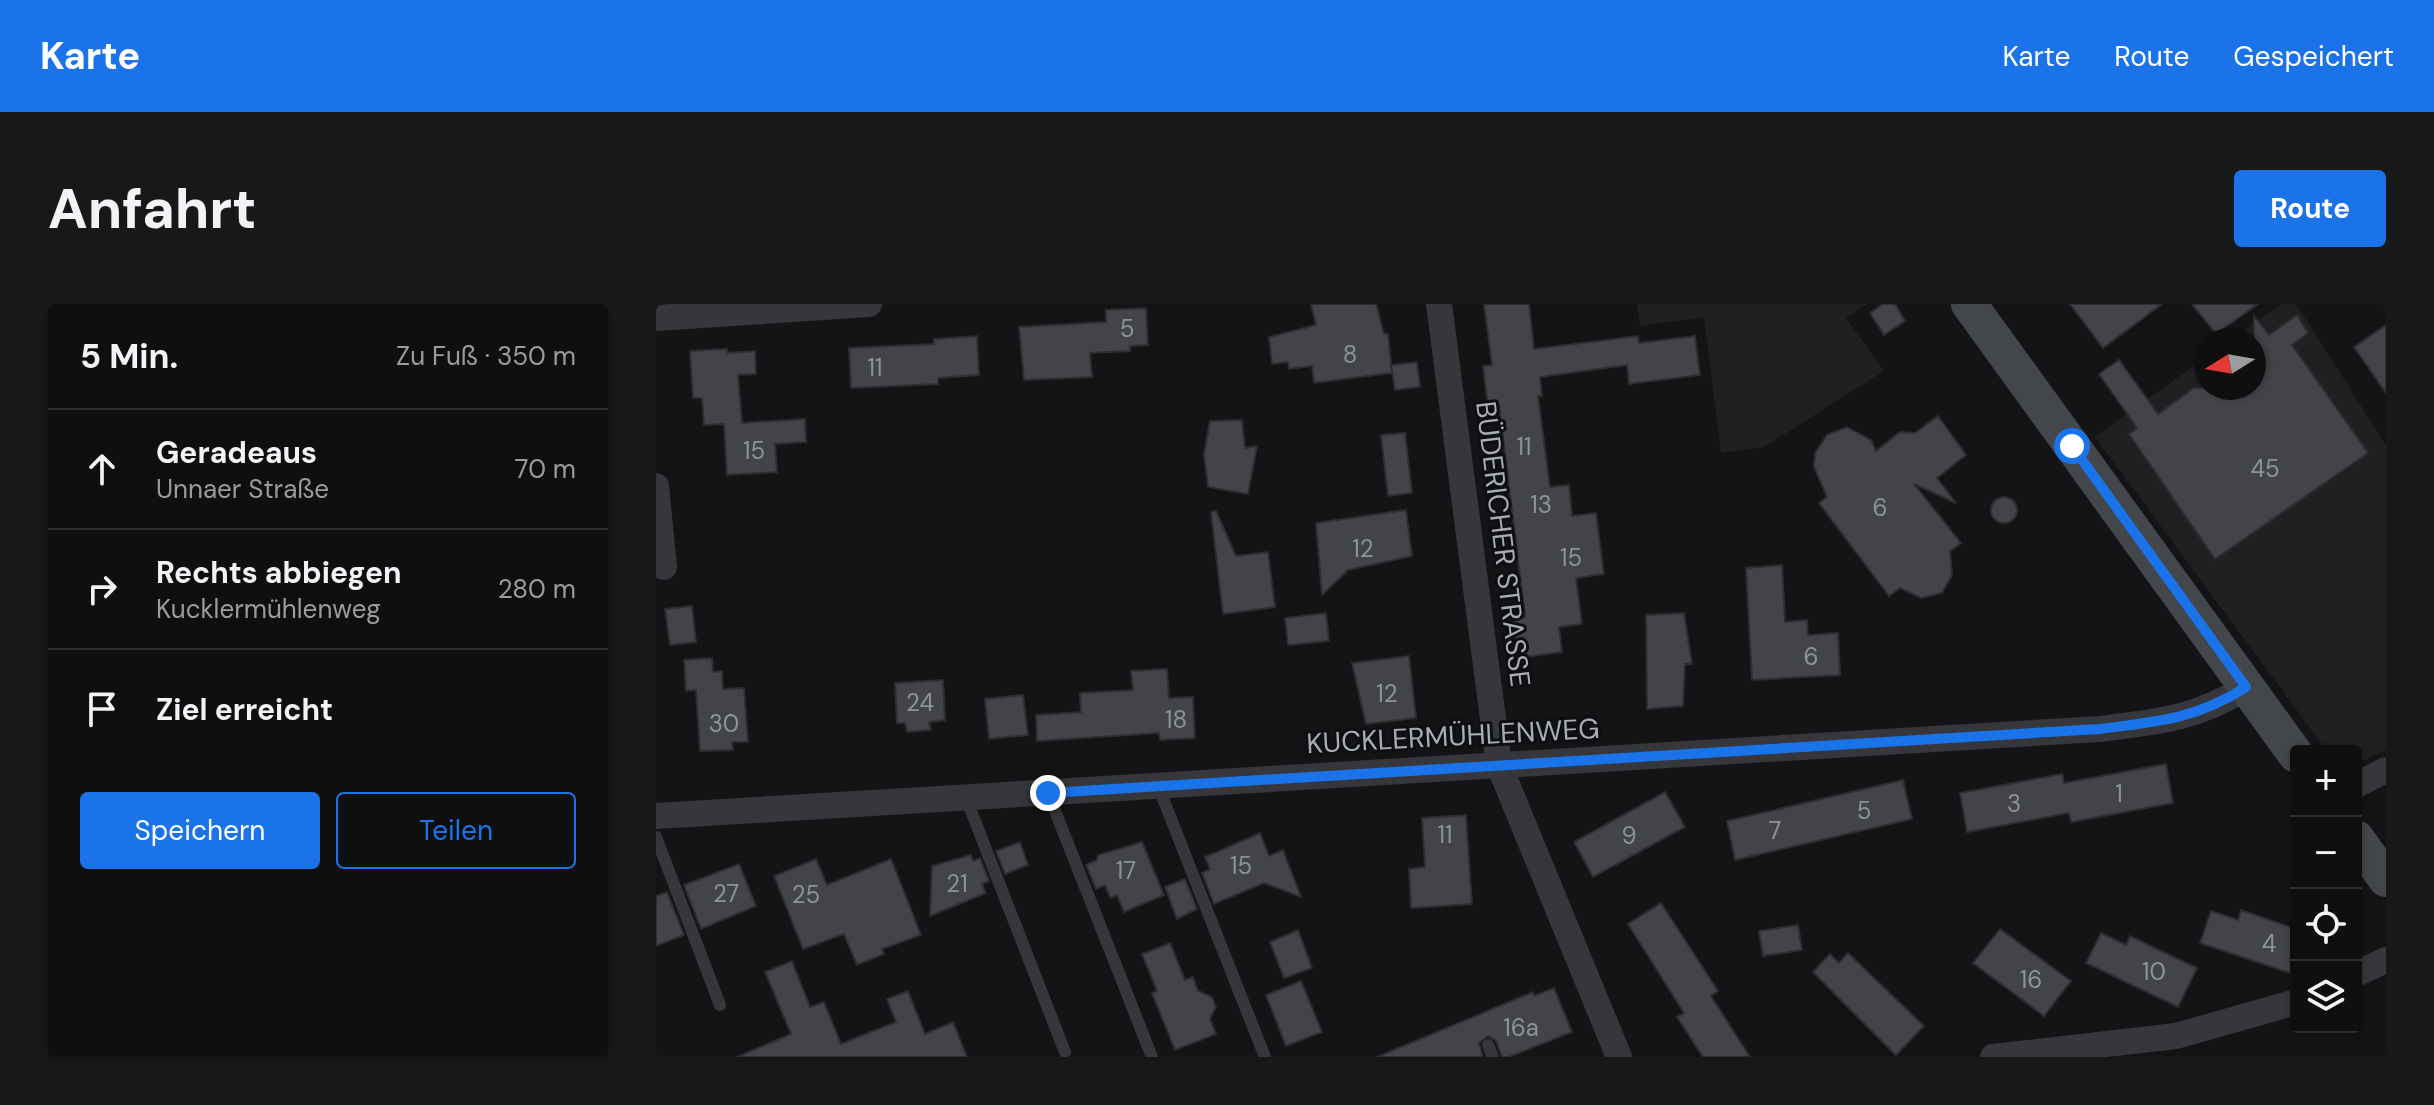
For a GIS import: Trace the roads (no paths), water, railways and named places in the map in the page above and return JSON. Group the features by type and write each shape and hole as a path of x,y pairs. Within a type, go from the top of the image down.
{"street":[{"path":"656,318 869,304"},
{"name":"BÜDERICHER STRASSE","path":"1439,304 1499,765 1619,1057"},
{"path":"1969,304 2290,747"},
{"path":"656,486 664,567"},
{"name":"KUCKLERMÜHLENWEG","path":"656,816 2099,729 2175,719 2215,707 2246,687"},
{"path":"2362,782 2386,770"},
{"path":"2362,846 2386,879"},
{"path":"2362,971 2386,960"},
{"path":"2010,1056 2176,1036 2290,1004"}],"lane":[{"path":"1158,786 1265,1057"},
{"path":"1048,793 1152,1057"},
{"path":"966,797 1065,1052"},
{"path":"656,837 720,1005"}]}
